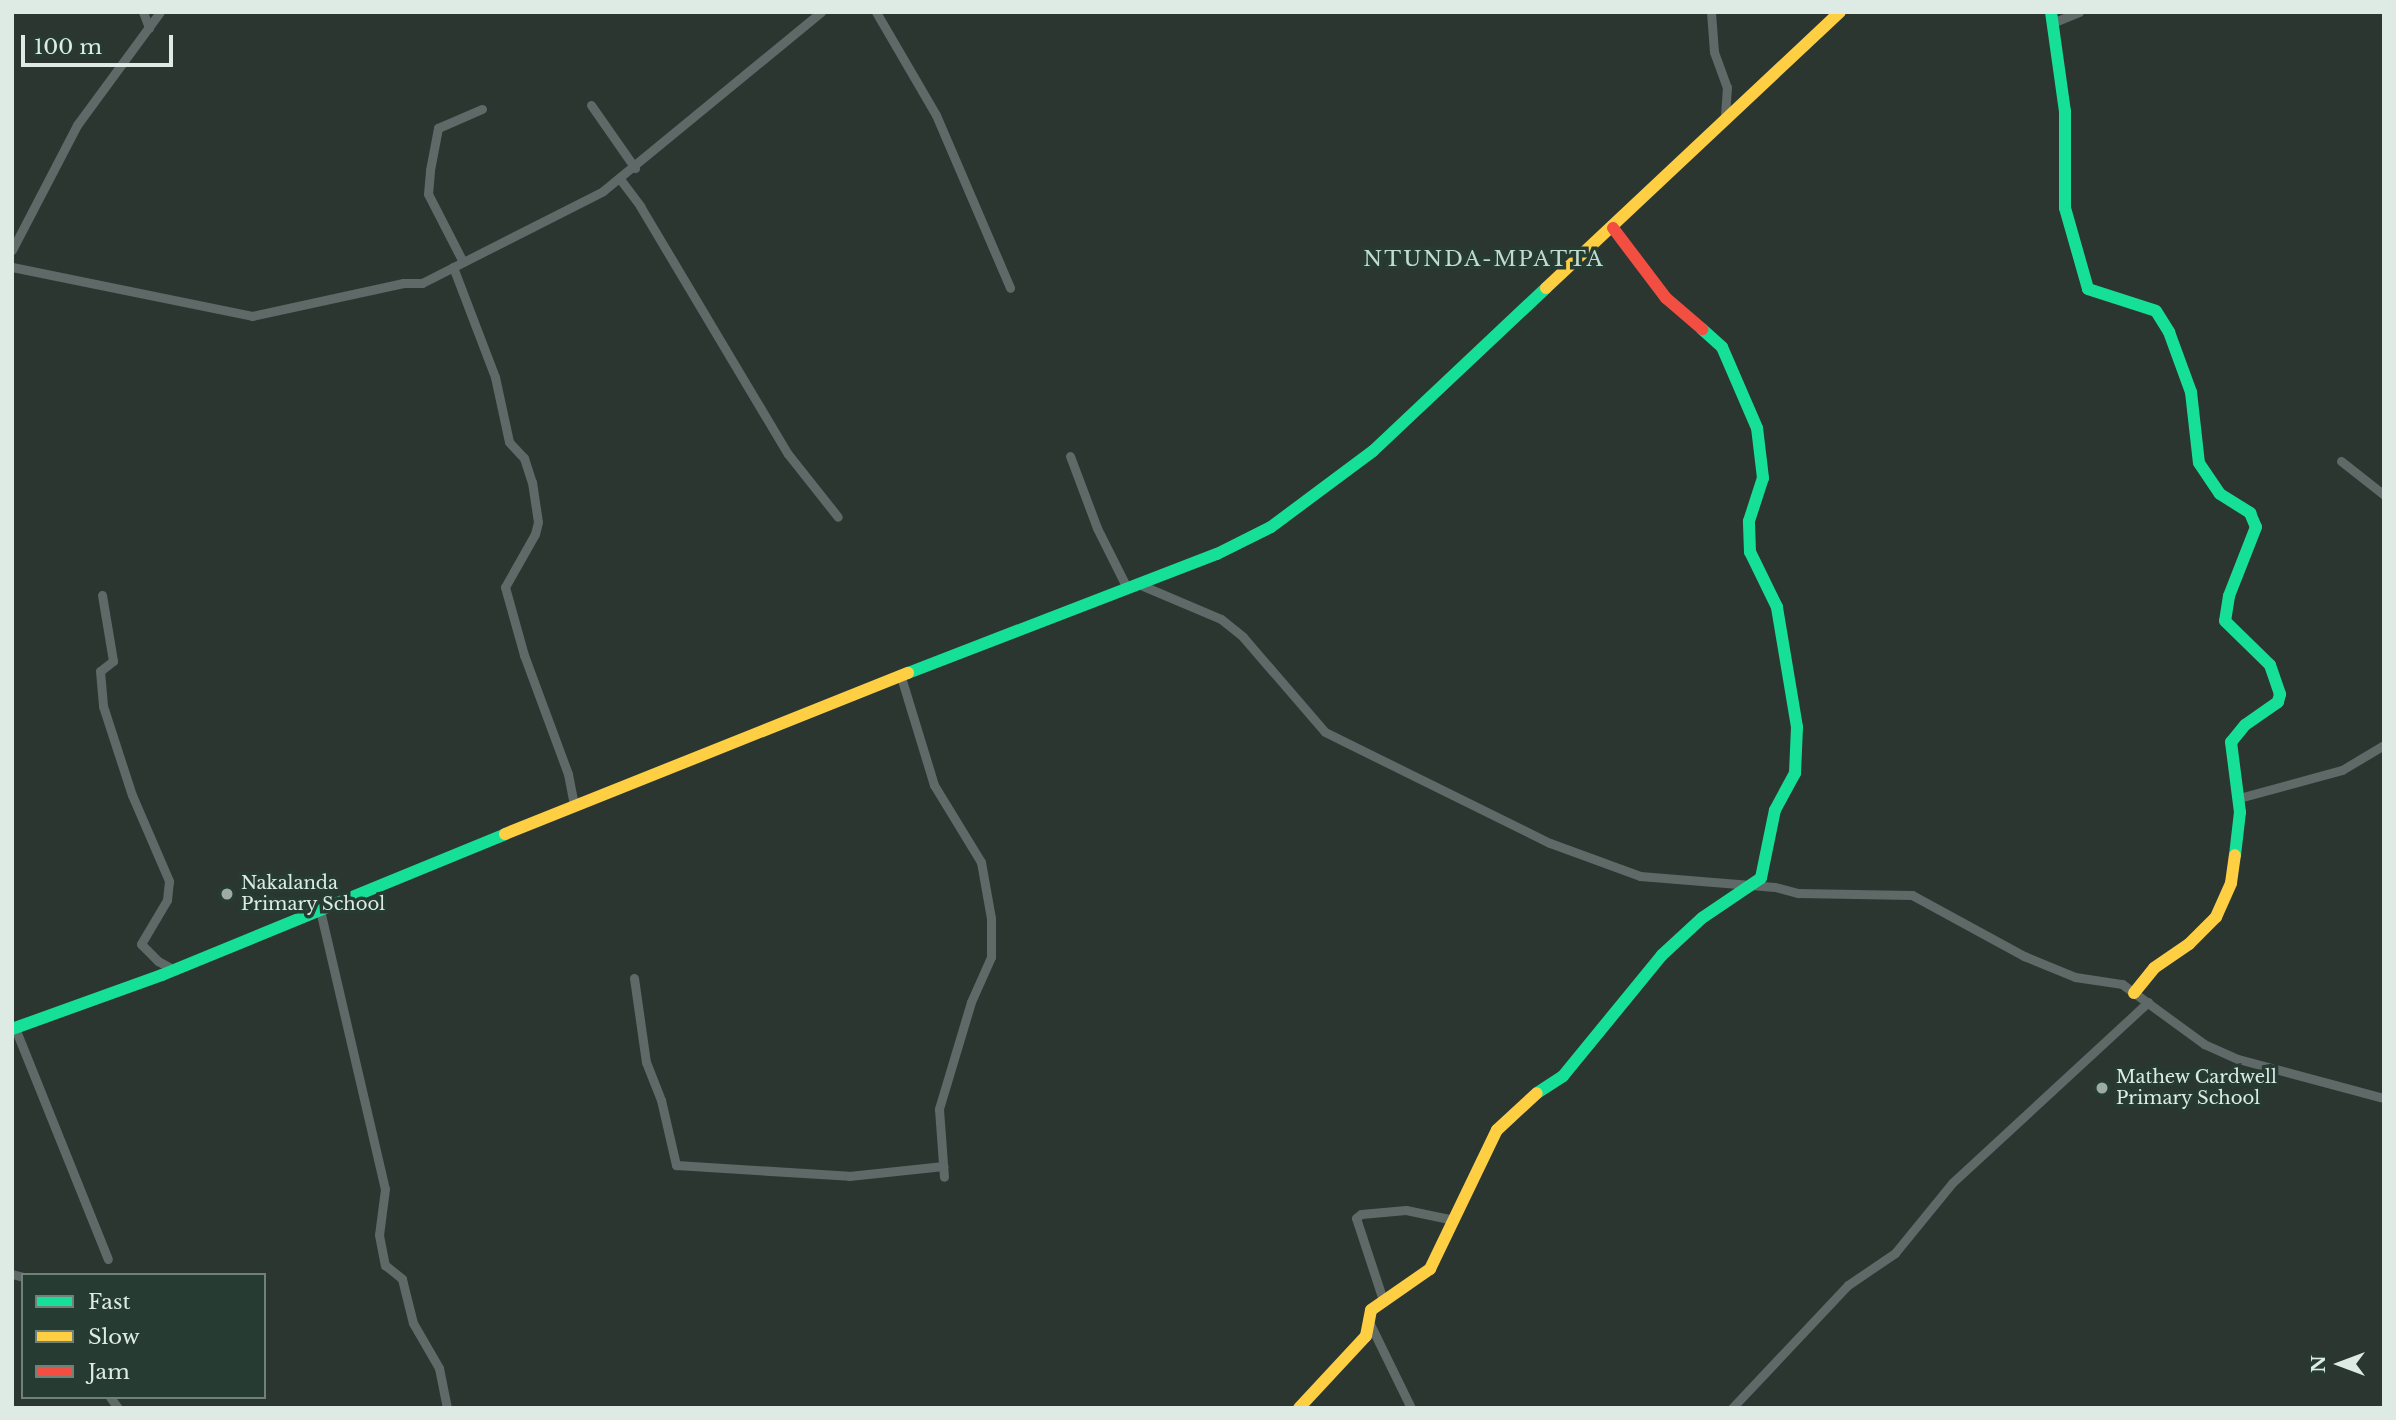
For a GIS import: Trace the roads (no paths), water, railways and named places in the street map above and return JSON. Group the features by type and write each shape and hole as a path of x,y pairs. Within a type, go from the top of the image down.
{"street":[{"path":"143,12 149,28"},
{"path":"12,250 77,125 160,12"},
{"path":"12,267 102,284 158,300 252,316 403,283 422,283 620,179 821,12"},
{"path":"876,12 936,115 1010,288"},
{"path":"1711,12 1714,52 1727,88 1725,118"},
{"path":"108,1259 14,1029 174,970 574,806 1131,584 1217,554 1310,502 1373,451 1840,12"},
{"path":"2079,12 2052,17 2065,111 2065,208 2071,244 2088,289 2156,311 2191,391 2199,463 2220,494 2250,513 2256,527 2228,596 2225,621 2270,665 2280,694 2278,702 2245,725 2231,742 2239,799 2231,883 2216,917 2189,944 2154,968 2134,993"},
{"path":"591,105 635,168"},
{"path":"463,262 428,194 430,170 438,128 482,109"},
{"path":"620,179 640,206 788,454 838,517"},
{"path":"1299,1408 1345,1363 1370,1324 1371,1310 1430,1269 1503,1124 1563,1076 1662,955 1702,918 1753,886 1766,867 1767,833 1777,802 1795,773 1799,742 1777,607 1750,552 1749,521 1763,478 1758,428 1722,347 1666,298 1613,228"},
{"path":"453,267 495,377 509,442 524,458 532,482 538,522 535,534 505,587 524,655 568,774 574,806"},
{"path":"1070,456 1086,488 1097,528 1131,584 1221,619 1243,637 1318,726 1397,765 1446,794 1473,802 1550,843 1640,876 1849,896 1905,893 2024,956 2075,977 2116,983 2148,1002 2204,1044 2255,1066 2384,1098"},
{"path":"2341,461 2384,495"},
{"path":"102,595 113,661 100,671 103,706 128,784 169,881 167,900 141,944 174,970"},
{"path":"901,677 940,798 979,857 990,918 991,957 971,1002 939,1109 944,1177"},
{"path":"2239,799 2342,770 2384,745"},
{"path":"320,910 385,1189 379,1235 385,1265 402,1279 413,1323 439,1368 447,1408"},
{"path":"634,978 646,1062 661,1100 676,1165 849,1176 943,1166"},
{"path":"1732,1408 1847,1284 1895,1253 1952,1183 2148,1002"},
{"path":"1383,1300 1356,1218 1361,1214 1406,1210 1454,1220"},
{"path":"1370,1324 1411,1408"}],"place":[{"name":"Nakalanda Primary School","path":"227,894"},
{"name":"Mathew Cardwell Primary School","path":"2102,1088"}],"district":[{"name":"NTUNDA-MPATTA","path":"1484,259"}]}
